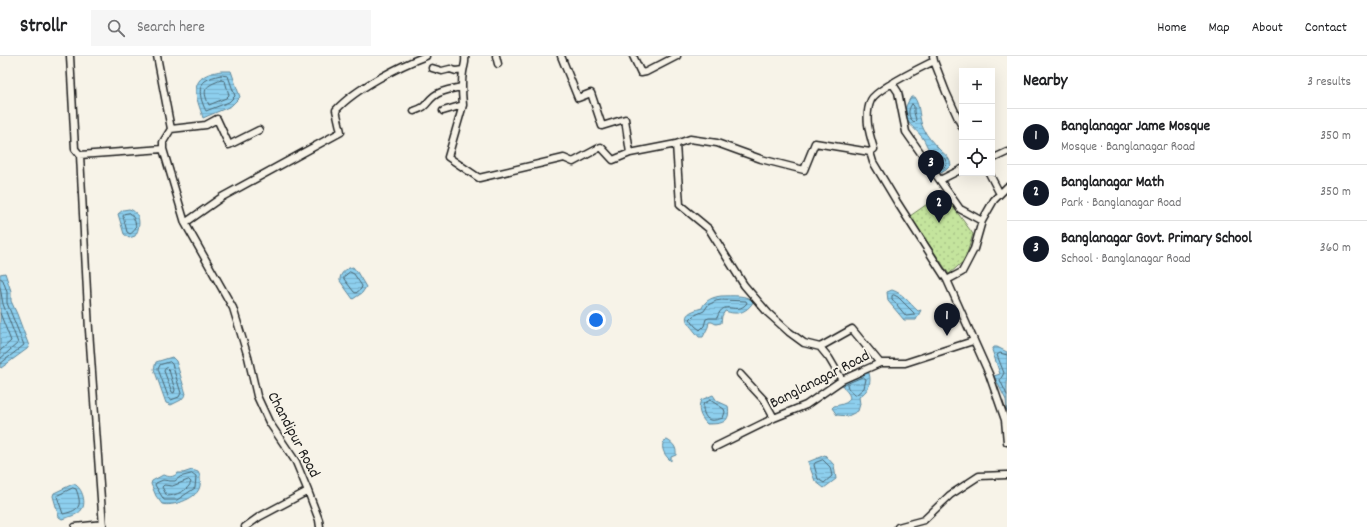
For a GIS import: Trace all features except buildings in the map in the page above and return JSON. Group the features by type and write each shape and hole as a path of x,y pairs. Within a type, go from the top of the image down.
{"street":[{"path":"70,56 76,149 80,155 89,330 103,526 75,527"},
{"path":"80,155 163,149 163,142 171,129 157,56"},
{"path":"185,223 222,197 341,132 336,110 339,106 359,91 379,79 426,56"},
{"path":"465,56 466,65 463,70 462,87 463,105 448,157 479,178 564,158 573,162 600,147 612,160 630,153 676,144 690,139 717,143 761,160 804,170 815,143 870,152"},
{"path":"496,56 498,64"},
{"path":"561,56 578,98 591,93 602,126 625,119 630,153"},
{"path":"633,56 641,73 646,72 677,56"},
{"path":"870,152 874,149 869,130 868,113 872,98 892,83 933,58 959,120"},
{"path":"432,68 442,71 450,69 456,71 463,70"},
{"path":"892,83 898,92 906,132 960,209 982,221"},
{"path":"414,111 424,108 434,95 462,87"},
{"path":"443,111 463,105"},
{"path":"171,129 206,125 217,119 229,145 259,130"},
{"path":"676,144 680,205 709,229 744,285 768,313 804,343 820,348 829,358 842,380"},
{"name":"Chandipur Road","path":"163,149 185,223 233,308 248,357 257,396 268,422 296,462 319,520 320,527"},
{"path":"870,152 873,162 897,202 947,280 989,374 1005,420 1007,442"},
{"path":"995,158 1007,152"},
{"path":"940,180 959,170"},
{"path":"991,176 1000,194"},
{"path":"947,280 962,272 974,249 982,221 994,200 1007,187"},
{"path":"820,348 852,329 880,363"},
{"name":"Banglanagar Road","path":"715,448 774,418 806,405 842,380 880,363 906,363 973,341"},
{"path":"740,374 764,400 774,418"},
{"path":"898,527 924,520 950,495 979,476 1007,475"},
{"path":"245,527 259,517 308,491"}],"green space":[{"path":"943,193 973,234 965,260 949,274 910,216"}],"water":[{"path":"231,71 240,97 231,106 203,118 197,97 197,86 203,77 211,73"},
{"path":"911,97 914,97 919,108 922,126 928,137 950,162 951,165 941,173 933,165 924,140 906,119 906,105"},
{"path":"129,209 138,216 139,224 135,236 129,238 124,234 118,214 123,210"},
{"path":"353,267 366,287 362,293 353,299 340,281 340,278 344,272"},
{"path":"5,273 11,291 11,301 29,346 1,368 0,274"},
{"path":"892,290 903,296 918,311 921,310 916,320 904,320 888,301 887,292"},
{"path":"721,296 743,297 751,299 753,302 748,308 740,313 725,311 722,316 721,323 716,324 709,322 703,337 699,337 688,324 687,317 694,311 702,308 710,299"},
{"path":"994,347 1007,352 1007,411 1006,400 994,376 1000,374 992,350"},
{"path":"172,357 176,361 186,394 181,400 171,405 166,403 154,369 156,362"},
{"path":"867,372 869,373 870,377 870,384 867,390 859,397 860,404 858,411 848,416 837,415 832,408 834,406 846,403 850,396 844,388 842,382"},
{"path":"713,395 717,401 728,406 729,412 727,419 721,423 707,424 700,413 699,407 701,400"},
{"path":"667,440 673,444 676,450 676,455 671,457 671,461 663,449 664,441"},
{"path":"825,455 834,465 836,479 824,488 815,481 808,462"},
{"path":"192,470 198,472 200,476 200,486 197,493 188,499 177,503 166,505 162,504 156,496 151,484 152,481 163,475 169,477 178,473"},
{"path":"73,484 76,485 81,491 84,502 83,506 81,511 78,513 62,519 59,517 53,496 54,493"}],"place":[{"name":"Banglanagar Govt. Primary School","path":"931,183"},
{"name":"Banglanagar Math","path":"939,223"},
{"name":"Banglanagar Jame Mosque","path":"947,336"}]}
